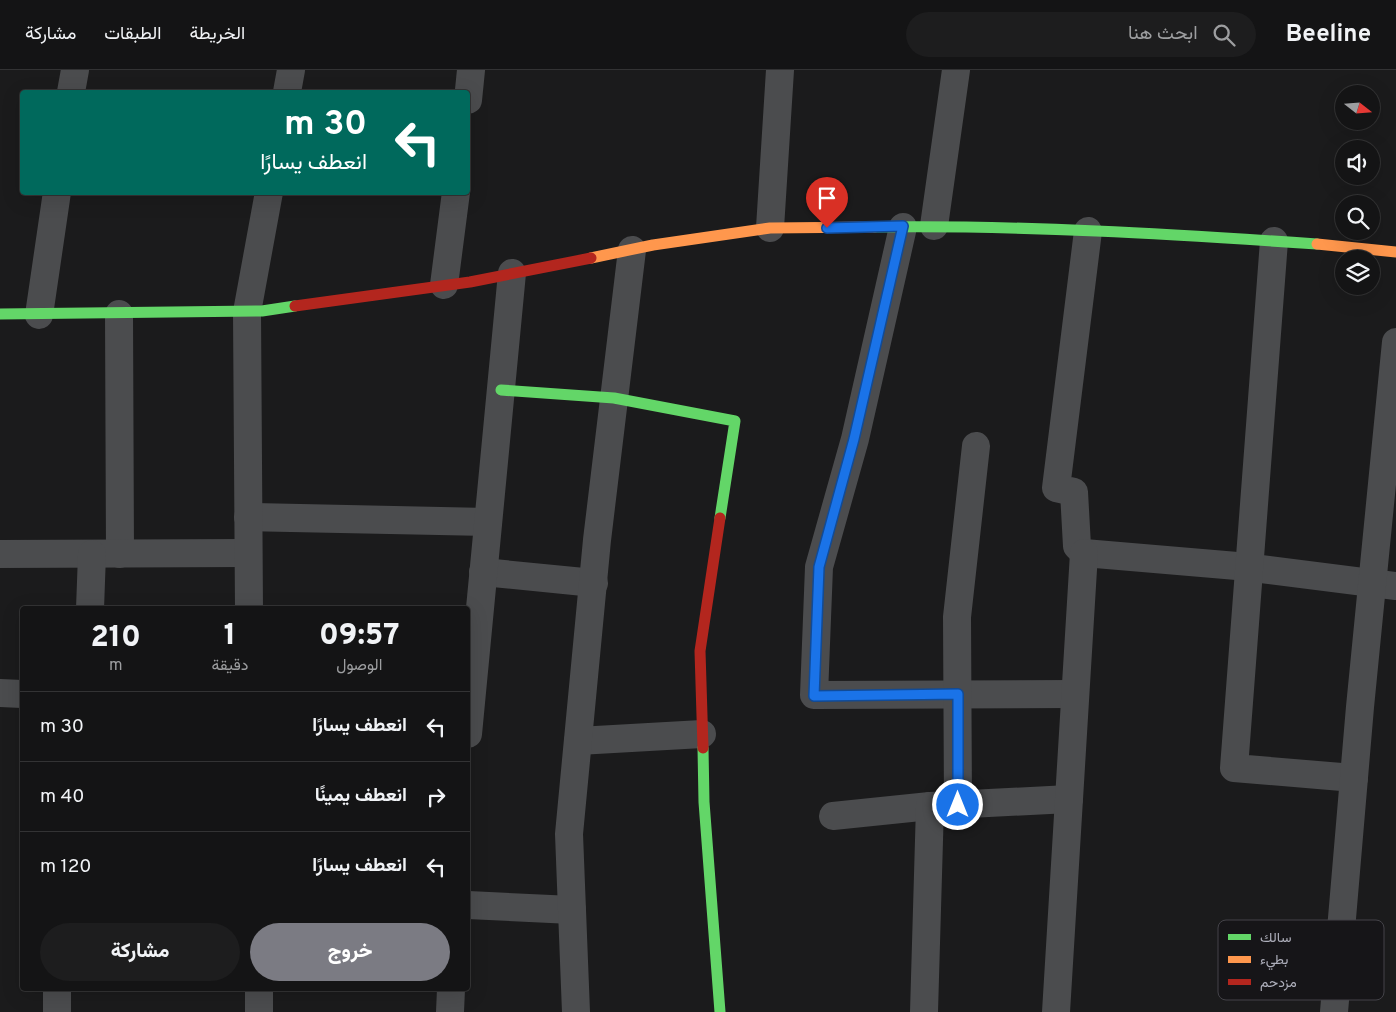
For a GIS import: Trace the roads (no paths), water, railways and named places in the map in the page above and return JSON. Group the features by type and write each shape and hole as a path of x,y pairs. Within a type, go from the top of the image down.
{"main road":[{"path":"0,314 247,312 444,286 632,250 770,228 934,226 1088,231 1274,241 1361,247 1396,252"},
{"path":"501,390 614,398 735,421 700,651 704,802 720,1012"}],"street":[{"path":"71,90 75,70"},
{"path":"287,90 291,70"},
{"path":"469,90 471,70"},
{"path":"770,228 780,70"},
{"path":"934,226 956,70"},
{"path":"39,315 57,195"},
{"path":"249,606 247,312 268,195"},
{"path":"444,286 456,195"},
{"path":"903,226 854,439 819,567 814,696 1075,694"},
{"path":"1088,231 1056,488 1074,492 1077,546 1084,553 1249,568 1384,585"},
{"path":"1274,241 1234,768 1354,778"},
{"path":"576,1012 569,834 594,583 632,250"},
{"path":"470,708 512,273"},
{"path":"119,314 120,554"},
{"path":"1342,920 1354,778 1384,585 1396,342"},
{"path":"958,805 957,617 976,446"},
{"path":"248,517 488,522"},
{"path":"0,554 248,553"},
{"path":"1056,1012 1084,553"},
{"path":"90,606 92,554"},
{"path":"484,572 594,583"},
{"path":"0,693 20,694"},
{"path":"578,740 702,734"},
{"path":"833,816 930,806 1069,799"},
{"path":"924,1012 930,806"},
{"path":"470,905 572,910"},
{"path":"57,991 57,1012"},
{"path":"259,991 259,1012"},
{"path":"450,1012 451,991"}]}
